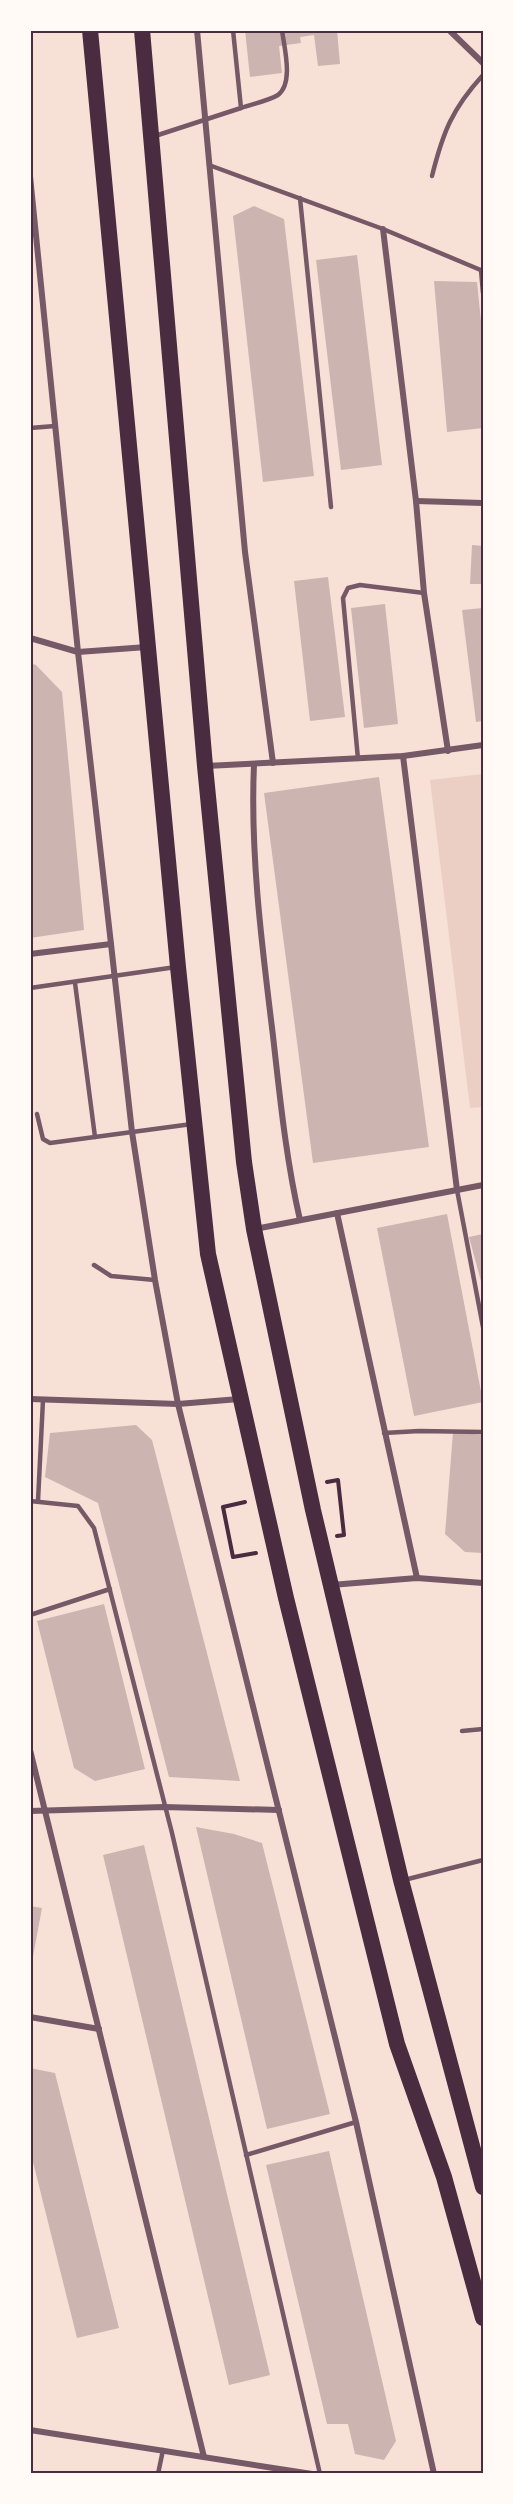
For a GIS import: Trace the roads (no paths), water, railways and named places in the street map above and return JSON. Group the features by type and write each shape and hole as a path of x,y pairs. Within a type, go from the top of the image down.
{"highway":[{"path":"90,30 178,967 208,1254 263,1498 397,2044 444,2177 483,2318"},
{"path":"142,30 205,766 244,1162 255,1229 308,1486 331,1585 401,1880 483,2187"}],"street":[{"path":"197,30 245,552 273,763"},
{"path":"448,30 483,63"},
{"path":"30,176 78,652 132,1132 155,1280 177,1404 356,2122 434,2474"},
{"path":"383,230 416,501 424,593 448,751"},
{"path":"416,501 483,503"},
{"path":"30,638 78,652 148,647"},
{"path":"205,766 403,756 483,745"},
{"path":"403,756 457,1190"},
{"path":"254,764 252,814 266,984 290,1175 300,1220"},
{"path":"30,954 111,944"},
{"path":"255,1229 483,1185"},
{"path":"337,1213 417,1578"},
{"path":"30,1399 177,1404 240,1399"},
{"path":"331,1585 417,1578 483,1583"},
{"path":"30,1749 204,2457"},
{"path":"30,1812 164,1807 279,1810"},
{"path":"30,2017 99,2029"},
{"path":"30,2430 163,2450 266,2470 312,2474"}],"lane":[{"path":"233,30 241,108"},
{"path":"151,137 277,95 287,81 282,30"},
{"path":"432,176 442,135 456,108 483,75"},
{"path":"208,165 300,198 482,270 483,293"},
{"path":"300,198 331,507"},
{"path":"30,428 55,426"},
{"path":"358,759 343,598 348,588 360,585 424,593"},
{"path":"30,988 116,978 178,967"},
{"path":"75,982 95,1137"},
{"path":"37,1114 39,1132 43,1139 50,1143 195,1124"},
{"path":"457,1190 483,1327"},
{"path":"94,1265 111,1276 155,1280"},
{"path":"38,1501 43,1400"},
{"path":"384,1433 483,1432"},
{"path":"30,1501 78,1506 94,1528 164,1807 320,2474"},
{"path":"30,1615 110,1589"},
{"path":"462,1731 483,1729"},
{"path":"401,1880 483,1860"},
{"path":"246,2155 356,2122"},
{"path":"158,2474 163,2450"}]}
